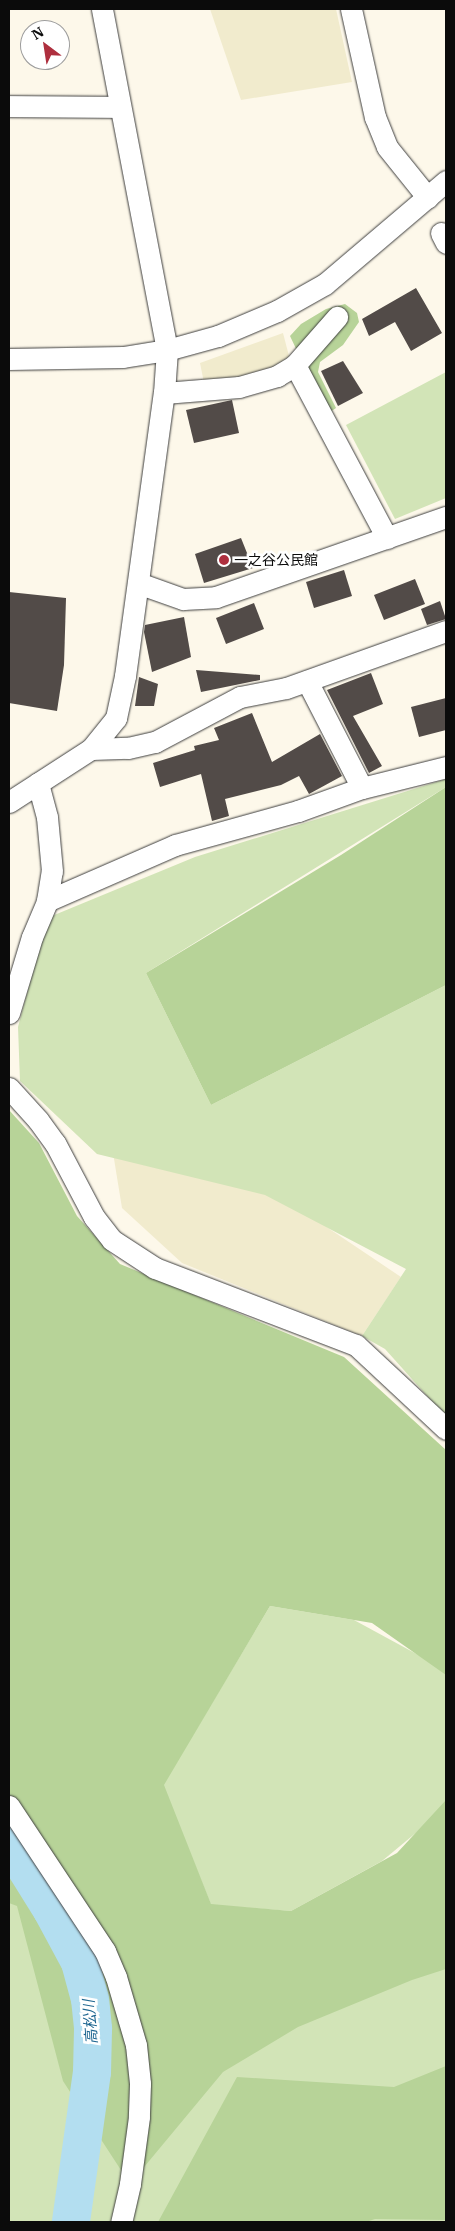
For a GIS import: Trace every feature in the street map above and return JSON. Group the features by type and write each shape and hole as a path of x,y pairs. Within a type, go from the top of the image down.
{"street":[{"path":"9,802 91,749 116,718 125,676 164,393 167,350 119,107 102,9"},
{"path":"351,9 375,116 387,146 428,198"},
{"path":"9,106 119,107"},
{"path":"9,359 123,357 167,350 218,336 277,311 326,284 446,181"},
{"path":"164,393 239,387 277,376 296,365 337,317"},
{"path":"296,365 387,538"},
{"path":"138,583 183,599 216,598 446,517"},
{"path":"91,749 128,748 155,742 240,697 286,688 446,631"},
{"path":"307,681 362,788"},
{"path":"47,900 175,845 298,811 362,788 446,767"},
{"path":"9,1013 32,936 47,900 52,871 47,818 38,783"},
{"path":"9,1088 38,1120 55,1143 94,1217 112,1240 155,1268 356,1345 446,1429"},
{"path":"9,1806 105,1951 116,1977 134,2037 140,2084 139,2117 130,2184 120,2222"}],"shaded area":[{"path":"210,9 336,9 352,82 241,100"},
{"path":"283,333 289,356 276,370 204,383 200,363"},
{"path":"108,1122 176,1126 401,1277 362,1336 182,1263 122,1208"}],"green space":[{"path":"345,304 357,313 359,322 343,345 320,362 318,372 336,408 327,414 290,336 301,324 326,309"},
{"path":"446,372 446,498 395,519 346,425"},
{"path":"446,779 446,787 146,973 211,1105 446,985 446,1417 385,1349 362,1336 406,1269 265,1195 97,1154 20,1081 18,1027 47,918 195,857"},
{"path":"446,787 446,985 211,1105 146,973 341,855"},
{"path":"9,1110 39,1143 77,1216 120,1264 344,1357 446,1450 446,1675 372,1623 270,1606 164,1785 211,1904 291,1911 397,1853 446,1800 446,1969 412,1980 298,2027 223,2072 130,2184 63,2081 17,1906 9,1903"},
{"path":"9,1497 196,1999 446,1866 446,2222 9,2222"},
{"path":"270,1606 354,1620 446,1670 446,1808 382,1861 291,1911 211,1905 163,1785"},
{"path":"446,2066 446,2220 158,2222 237,2077 394,2087"}],"building":[{"path":"416,288 442,333 411,351 395,322 369,336 362,319"},
{"path":"343,361 363,393 338,406 321,371"},
{"path":"232,400 239,433 194,443 186,410"},
{"path":"241,538 253,568 204,583 195,554"},
{"path":"344,570 352,596 314,608 306,582"},
{"path":"415,579 425,604 384,620 374,595"},
{"path":"9,592 66,598 64,665 57,711 9,703"},
{"path":"440,601 446,619 427,625 421,609"},
{"path":"254,603 264,629 226,644 216,618"},
{"path":"184,617 191,657 152,672 144,632 145,625"},
{"path":"196,670 260,675 260,680 201,692"},
{"path":"371,673 383,704 353,716 382,766 369,773 327,690"},
{"path":"139,677 158,684 154,706 135,706"},
{"path":"446,698 446,730 419,737 411,707"},
{"path":"252,713 272,762 320,734 342,776 309,794 299,776 281,785 225,799 229,816 212,821 201,774 160,787 153,763 195,750 194,746 219,740 214,728"}],"waterway":[{"name":"高松川","path":"9,1841 52,1910 80,1962 90,1999 93,2029 92,2072 71,2222"}],"place":[{"name":"一之谷公民館","path":"224,560"}]}
